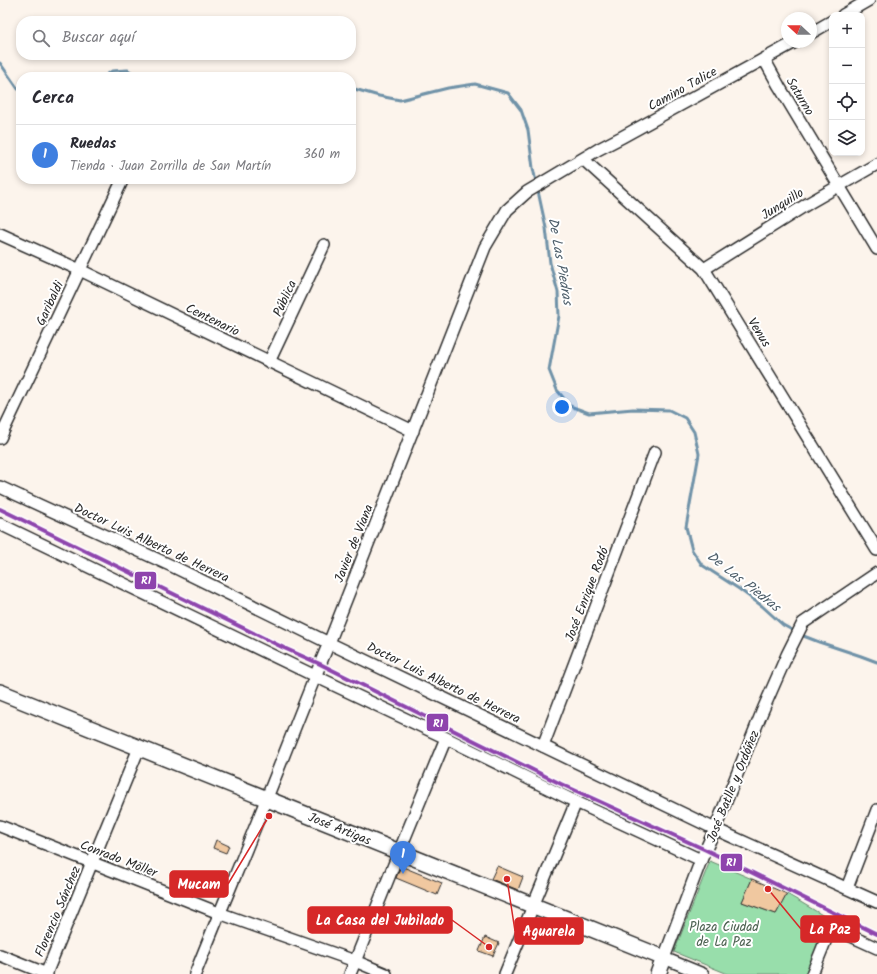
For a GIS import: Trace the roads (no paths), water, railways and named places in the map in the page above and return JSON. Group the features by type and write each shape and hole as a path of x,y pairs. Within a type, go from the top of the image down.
{"street":[{"path":"848,12 869,0"},
{"path":"817,30 829,23"},
{"name":"Camino Talice","path":"583,159 784,48"},
{"name":"Saturno","path":"764,59 877,249"},
{"name":"Javier de Viana","path":"195,974 267,799 485,247 507,210 527,192 583,159"},
{"name":"Venus","path":"583,159 704,269 877,550"},
{"name":"Junquillo","path":"704,269 809,203 877,164"},
{"name":"Garibaldi","path":"0,438 121,184"},
{"name":"Centenario","path":"0,234 80,270 413,431"},
{"name":"Pública","path":"269,362 324,245"},
{"name":"José Enrique Rodó","path":"543,746 655,452"},
{"name":"Doctor Luis Alberto de Herrera","path":"0,487 174,567 715,829 877,902"},
{"path":"0,524 576,802 702,860"},
{"name":"José Batlle y Ordóñez","path":"658,974 762,712 787,654 803,623 877,574"},
{"name":"José Artigas","path":"1,697 139,748 703,974"},
{"path":"350,974 446,738"},
{"name":"Florencio Sánchez","path":"46,974 139,748"},
{"path":"505,974 576,802"},
{"path":"847,888 877,810"},
{"name":"Conrado Möller","path":"0,826 219,913 355,961 386,974"},
{"path":"812,974 831,927 877,948"},
{"path":"0,955 46,974"}],"waterway":[{"name":"De Las Piedras","path":"0,63 16,86"},
{"name":"De Las Piedras","path":"111,72 128,70 131,72"},
{"name":"De Las Piedras","path":"356,89 400,100 448,88 475,84 508,93 521,110 528,130 533,168 546,228 550,263 558,292 559,316 549,370 557,390 570,406 589,413 633,409 669,410 685,418 694,432 699,454 686,527 692,550 702,565 762,606 783,625 801,635 877,662"}],"place":[{"name":"Mucam","path":"269,816"},
{"name":"Ruedas","path":"403,874"},
{"name":"Aguarela","path":"507,879"},
{"name":"La Paz","path":"768,889"},
{"name":"La Casa del Jubilado","path":"489,947"}],"park label":[{"name":"Plaza Ciudad de La Paz","path":"724,934"}]}
